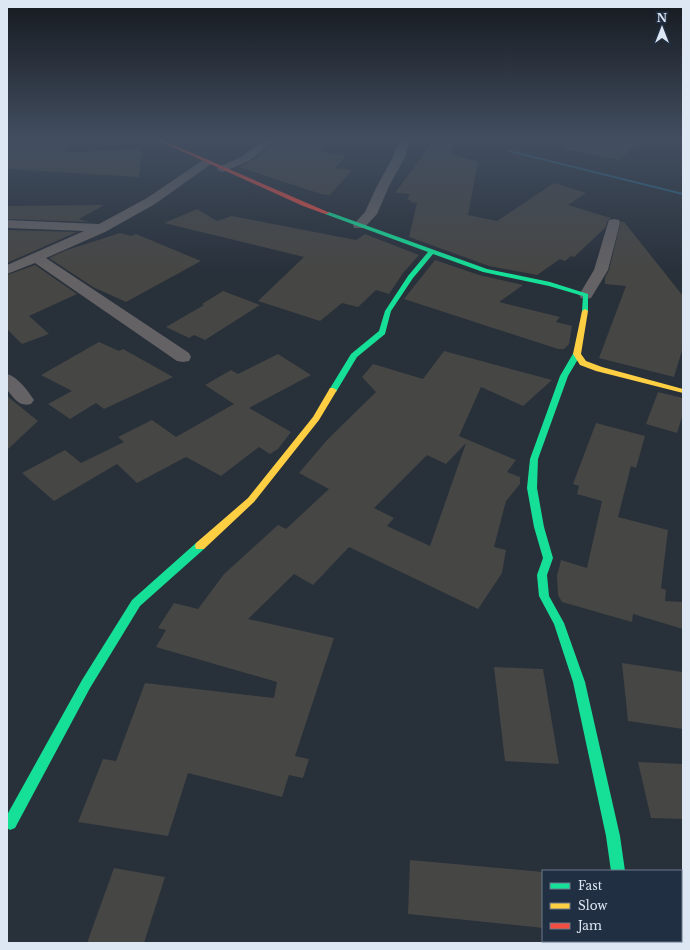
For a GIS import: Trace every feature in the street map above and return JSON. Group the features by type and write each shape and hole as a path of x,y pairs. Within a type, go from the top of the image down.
{"street":[{"path":"7,270 100,229 151,202 176,184"},
{"path":"258,184 304,205 485,271 550,284 586,296"},
{"path":"359,225 371,214 384,184"},
{"path":"7,224 100,229"},
{"path":"614,224 600,270 586,296 584,319 577,354 564,376 534,459 532,488 539,527 548,558 542,575 544,596 559,623 579,682 613,836 618,870"},
{"path":"10,823 86,684 136,603 251,500 316,418 354,356 382,332 388,312 410,277 432,252"},
{"path":"36,257 183,357"},
{"path":"577,354 583,363 599,369 683,391"},
{"path":"7,379 25,400"}],"building":[{"path":"292,184 339,184 330,195 321,194"},
{"path":"401,184 474,184 468,215 497,221 552,184 558,184 586,193 568,205 611,218 608,220 605,228 574,257 571,256 565,261 560,259 537,275 489,266 409,237 417,203 407,200 410,194 395,193"},
{"path":"104,205 79,219 89,222 7,219 7,206"},
{"path":"197,209 217,221 232,216 356,240 365,234 419,255 403,273 389,294 376,290 358,307 342,303 320,321 258,301 304,257 164,223"},
{"path":"621,221 625,223 683,296 683,347 674,377 599,358 626,286 605,284 605,278 609,270"},
{"path":"7,230 77,232 7,263"},
{"path":"120,233 131,236 136,234 201,261 126,302 93,287 49,258 67,250"},
{"path":"435,260 479,275 523,285 499,302 560,317 556,322 572,326 569,344 564,349 558,349 404,299"},
{"path":"35,265 77,294 29,316 49,334 22,344 7,329 7,275"},
{"path":"223,291 260,305 205,340 194,335 189,338 166,327 204,305 202,304"},
{"path":"99,342 119,351 123,349 173,377 104,409 96,403 70,419 48,404 72,391 41,375"},
{"path":"444,351 552,380 523,406 481,387 459,436 516,460 507,472 520,477 520,484 506,501 494,547 506,550 502,573 478,609 349,547 313,585 294,574 248,619 334,638 295,756 309,759 303,778 289,775 282,797 188,773 168,836 78,822 103,759 116,761 145,683 274,698 277,682 156,647 166,630 158,628 174,603 198,609 224,574 278,525 286,529 329,489 299,473 327,440 376,392 362,377 373,364 423,379","holes":["466,443 430,546 387,526 394,518 374,508 427,455 446,464"]},
{"path":"278,354 311,375 249,408 291,432 278,449 270,454 259,447 221,476 186,457 137,483 117,464 54,501 22,473 65,450 81,463 124,442 118,437 152,420 176,437 234,404 205,385 231,370 238,374"},
{"path":"658,392 683,398 683,414 677,433 646,424"},
{"path":"7,396 38,421 7,450"},
{"path":"596,423 645,436 636,468 631,466 618,517 668,530 661,588 666,590 665,601 683,602 683,629 633,614 632,622 562,602 558,595 557,576 561,560 587,568 602,501 577,494 579,486 573,484"},
{"path":"622,663 683,672 683,729 628,721"},
{"path":"494,667 543,669 559,764 505,761"},
{"path":"638,762 683,764 683,819 651,818"},
{"path":"410,860 542,872 542,928 408,914"},
{"path":"114,868 165,877 144,943 87,943"}],"waterway":[{"path":"644,184 683,194"}],"traffic: fast":[{"path":"327,213 485,271 550,284 586,295 585,311"},
{"path":"333,390 354,356 382,332 388,311 410,277 432,252"},
{"path":"577,354 564,376 534,459 532,488 539,527 548,558 542,575 544,596 559,623 579,682 613,836 618,870"},
{"path":"10,823 86,684 136,603 200,546"}],"traffic: slow":[{"path":"585,311 577,354 583,363 599,369 683,391"},
{"path":"200,546 251,500 316,418 333,390"}],"traffic: jam":[{"path":"259,184 327,213"}]}
